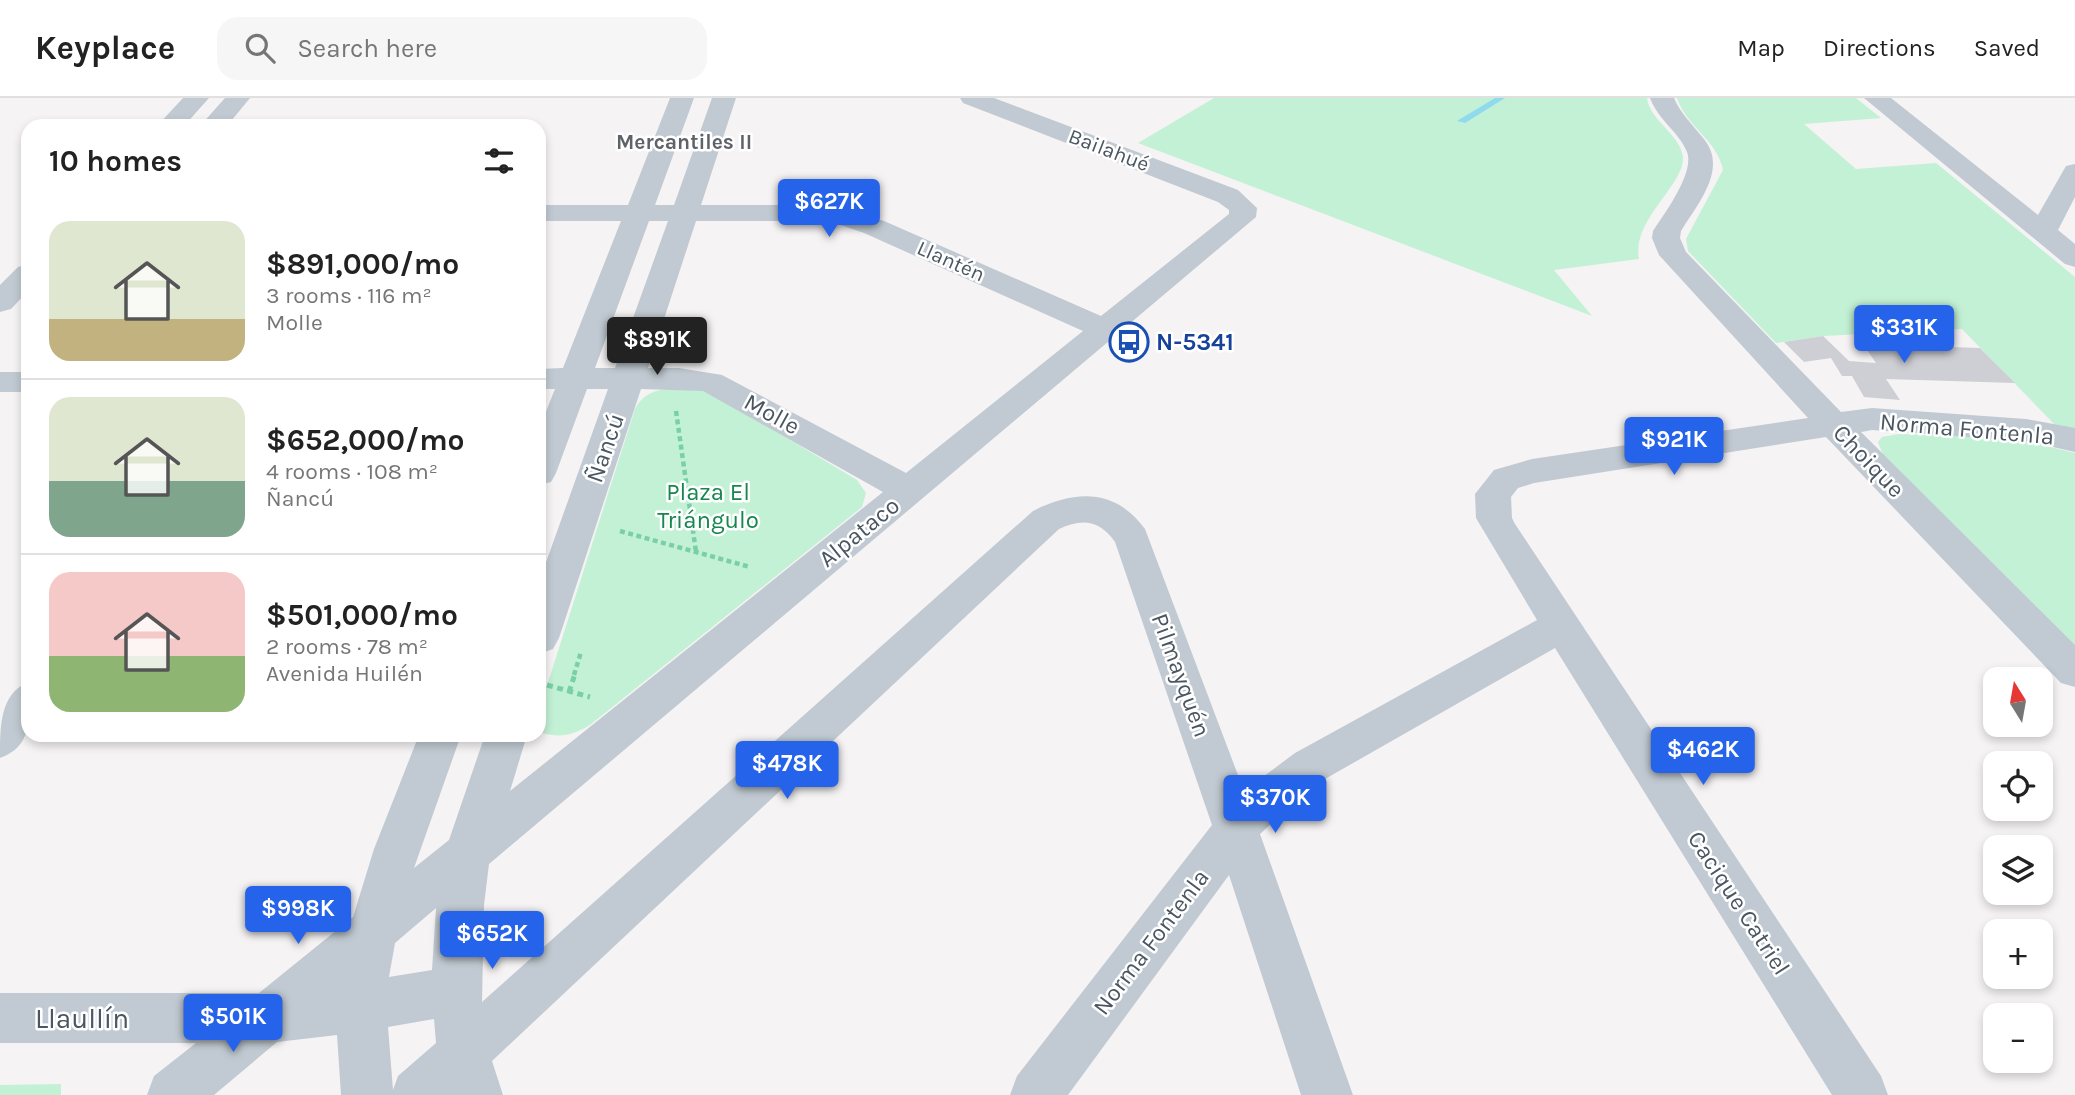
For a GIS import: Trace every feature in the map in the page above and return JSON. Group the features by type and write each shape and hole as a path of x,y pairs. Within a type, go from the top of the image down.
{"street":[{"path":"177,119 197,98"},
{"path":"219,119 238,98"},
{"path":"546,455 682,98"},
{"name":"Ñancú","path":"546,618 724,98"},
{"name":"Bailahué","path":"972,98 1228,196 1242,208"},
{"name":"Choique","path":"1662,98 1666,109 1700,150 1703,158 1700,173 1667,232 1668,247 1833,424 2075,671"},
{"path":"1876,98 2075,258"},
{"path":"2043,232 2075,172"},
{"name":"Alpataco","path":"173,1095 1238,222 1242,217 1242,208"},
{"name":"Llantén","path":"546,213 814,213 853,219 1106,330"},
{"path":"0,303 21,281"},
{"name":"Molle","path":"546,379 687,379 718,385 910,491"},
{"path":"0,382 21,382"},
{"name":"Norma Fontenla","path":"1493,494 1506,479 1532,471 1833,424 1893,419 2025,430 2075,440"},
{"name":"Cacique Catriel","path":"1493,494 1494,519 1500,530 1862,1095"},
{"name":"Pilmayquén","path":"470,1074 1046,520 1076,509 1096,509 1124,525 1132,539 1236,828 1327,1095"},
{"name":"Norma Fontenla","path":"1036,1095 1236,828 1280,786 1310,766 1561,626"},
{"path":"0,740 21,709"},
{"path":"367,1095 362,1007 366,966 394,855 437,742"},
{"path":"417,1095 470,1074 456,990 460,905 468,852 504,742"},
{"name":"Llaullín","path":"0,1018 266,1018 362,1007 456,990"}],"path":[{"path":"674,400 696,552"},
{"path":"620,531 752,568"},
{"path":"547,685 599,700"}],"green space":[{"path":"1214,98 1647,98 1653,114 1677,141 1683,157 1676,179 1643,231 1639,259 1554,270 1592,316 1138,143"},
{"path":"1677,98 1856,98 1881,118 1804,124 1856,169 1936,163 2075,277 2075,432 2055,425 1962,329 1823,336 1776,343 1688,251 1686,239 1723,170 1715,150 1687,117"},
{"name":"Plaza El Triángulo","path":"696,388 712,393 857,480 866,493 862,507 590,725 567,735 546,734 546,689 635,409 646,396 670,389"},
{"path":"1899,434 2010,437 2075,453 2075,648 1883,455 1878,442 1882,437"},
{"path":"61,1084 61,1095 0,1095 0,1085"}],"building":[{"path":"1823,336 1849,361 1876,363 1863,344 1980,348 2015,383 1886,379 1900,400 1864,397 1852,376 1842,376 1831,358 1804,362 1784,342"}],"waterway":[{"path":"1462,121 1501,98"}],"place":[{"name":"N-5341","path":"1129,342"}],"district":[{"name":"Mercantiles II","path":"684,142"}]}
